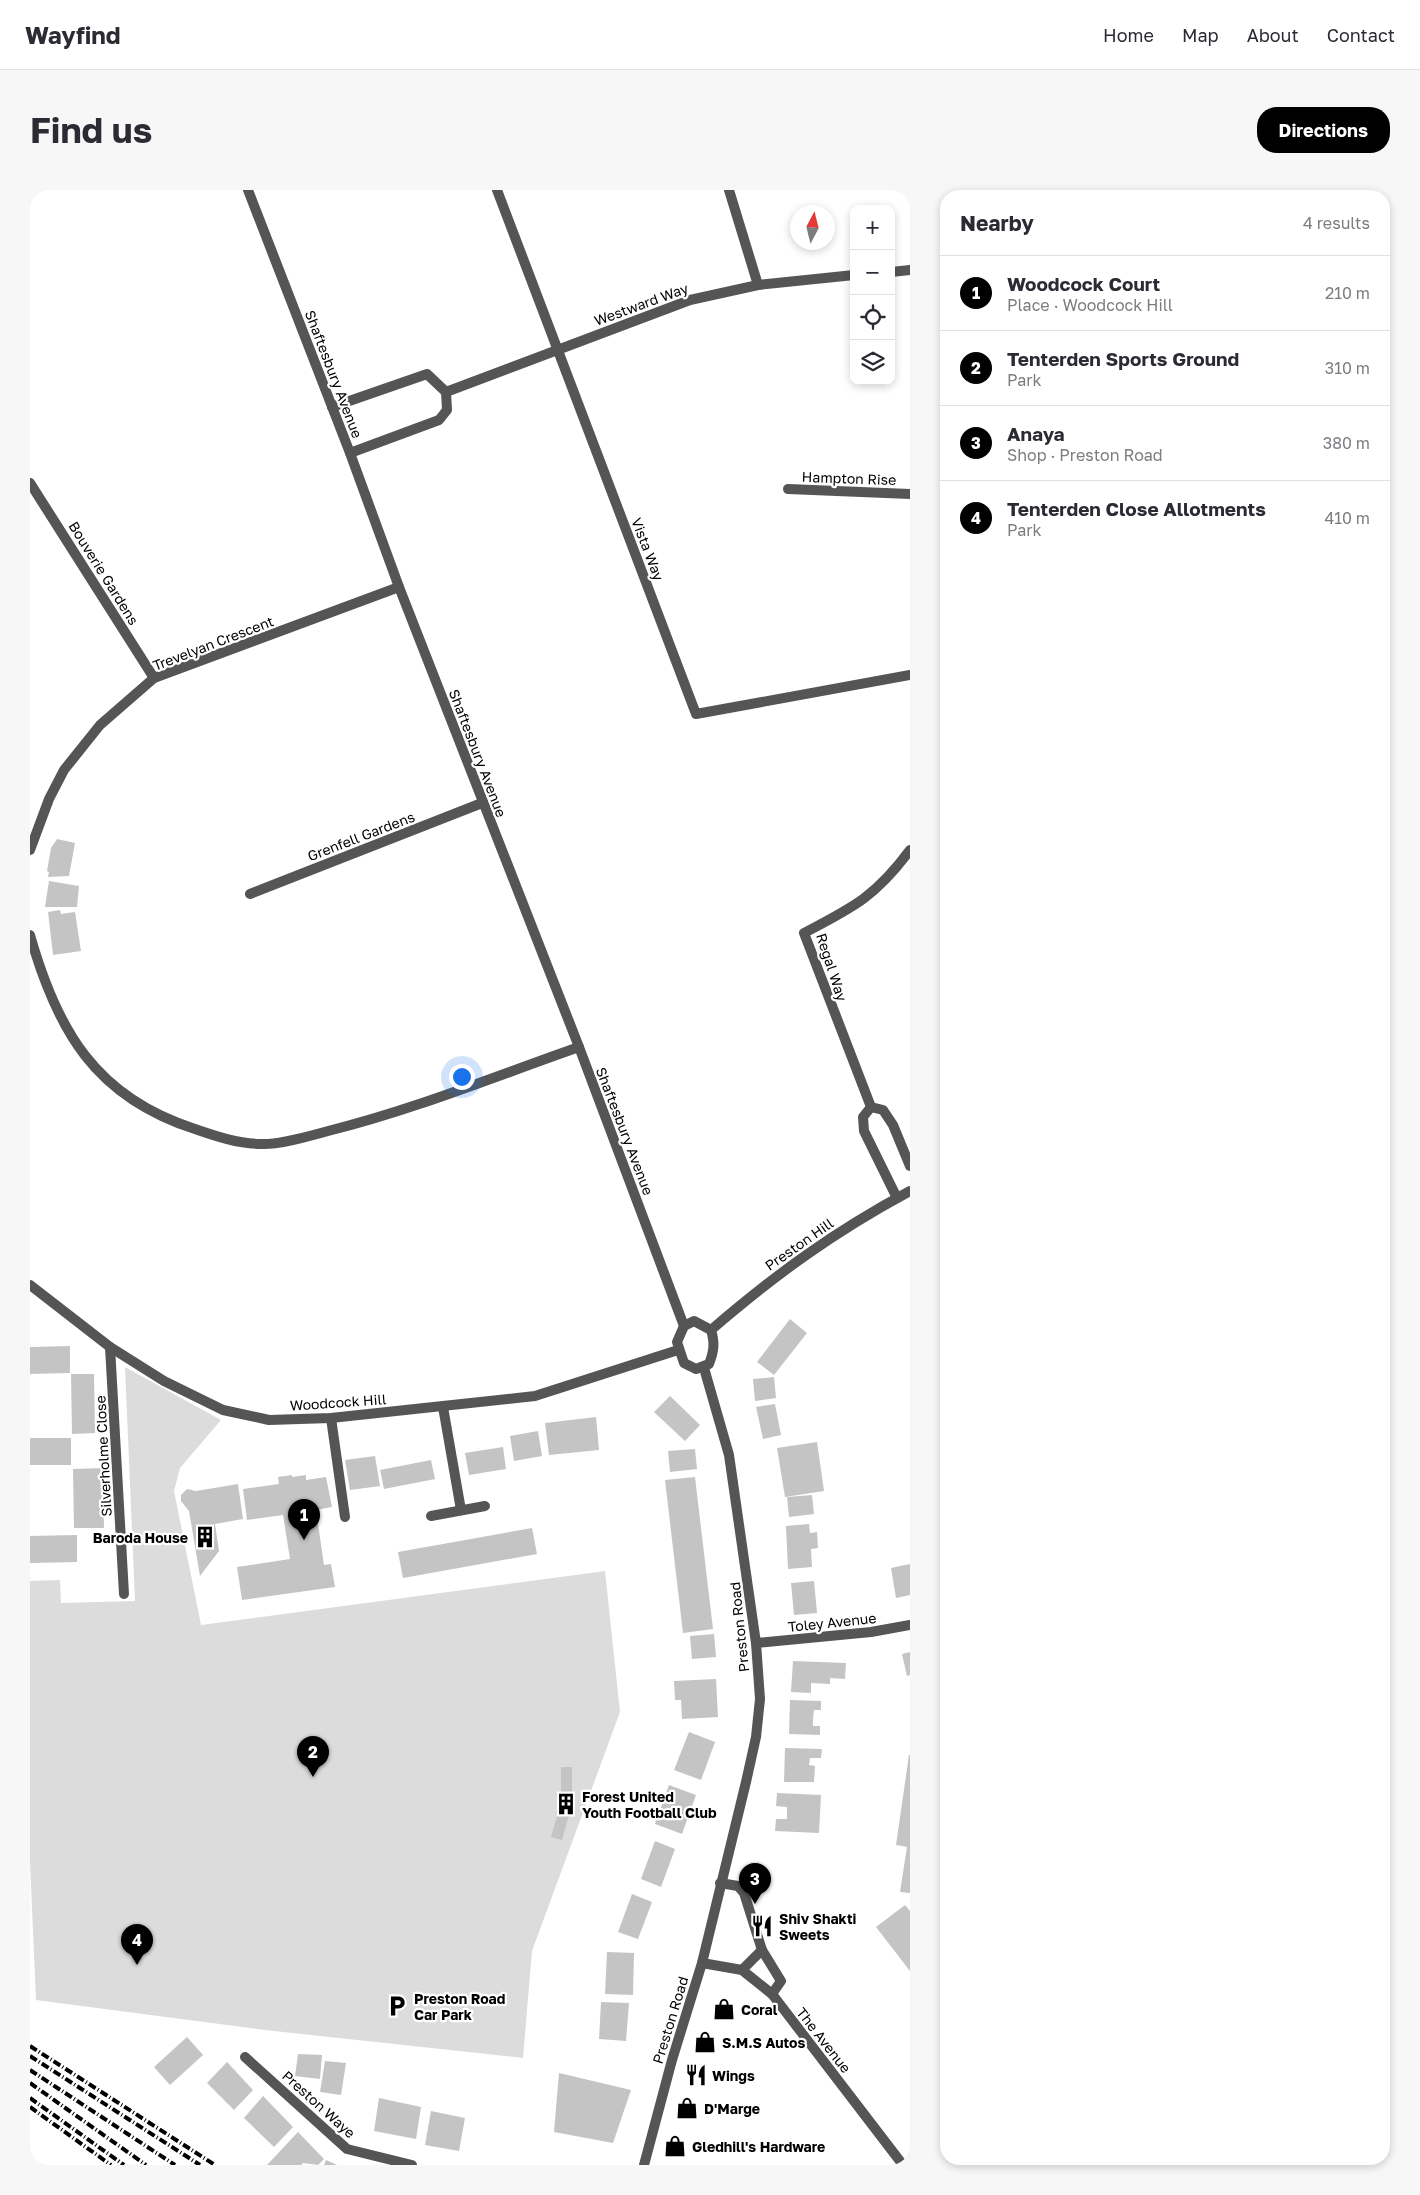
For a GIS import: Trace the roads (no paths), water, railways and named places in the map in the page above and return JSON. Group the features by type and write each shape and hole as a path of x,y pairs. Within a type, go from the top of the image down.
{"street":[{"name":"Shaftesbury Avenue","path":"248,190 350,453 482,804 579,1047 684,1326"},
{"name":"Vista Way","path":"497,190 696,714 910,675"},
{"path":"729,190 758,285"},
{"path":"895,272 910,270"},
{"name":"Westward Way","path":"446,392 690,300 758,285 850,276"},
{"path":"332,407 427,374 446,392 447,410 439,420 350,453"},
{"name":"Bouverie Gardens","path":"30,483 154,678"},
{"name":"Hampton Rise","path":"788,489 910,494"},
{"name":"Trevelyan Crescent","path":"30,850 49,799 69,763 100,725 154,678 399,587"},
{"name":"Grenfell Gardens","path":"250,894 482,804"},
{"name":"Regal Way","path":"871,1107 804,934 857,906 873,894 891,876 910,850"},
{"path":"30,935 41,974 56,1009 78,1050 121,1094 171,1122 217,1136 262,1144 338,1129 365,1122 579,1047"},
{"path":"898,1198 864,1131 863,1117 871,1107 883,1110 893,1125 910,1166"},
{"name":"Preston Hill","path":"711,1330 762,1286 820,1244 910,1191"},
{"name":"Woodcock Hill","path":"30,1285 110,1347 164,1382 223,1410 269,1420 331,1418 534,1396 678,1350"},
{"path":"694,1321 705,1324 711,1330 714,1340 713,1353 709,1364 704,1368 696,1369 684,1363 678,1350 680,1331 684,1326 694,1321"},
{"name":"Silverholme Close","path":"110,1347 124,1594"},
{"name":"Preston Road","path":"644,2165 672,2060 702,1964 756,1738 760,1699 756,1643 730,1455 704,1368"},
{"path":"443,1407 461,1510"},
{"path":"331,1418 345,1517"},
{"path":"431,1516 485,1506"},
{"name":"Toley Avenue","path":"756,1643 871,1632 910,1626"},
{"path":"720,1884 738,1886 744,1893 762,1950 781,1981 772,1994"},
{"path":"702,1964 742,1970 762,1950"},
{"name":"The Avenue","path":"742,1970 772,1994 903,2165"},
{"name":"Preston Waye","path":"245,2057 347,2149 412,2165"}],"railway":[{"path":"30,2046 215,2165"},
{"path":"30,2056 200,2165"},
{"path":"30,2070 175,2165"},
{"path":"30,2083 146,2165"},
{"path":"30,2098 124,2165"},
{"path":"30,2107 111,2165"}],"place":[{"name":"Baroda House","path":"205,1537"},
{"name":"Woodcock Court","path":"304,1540"},
{"name":"Tenterden Sports Ground","path":"313,1777"},
{"name":"Forest United Youth Football Club","path":"566,1804"},
{"name":"Anaya","path":"755,1904"},
{"name":"Shiv Shakti Sweets","path":"762,1926"},
{"name":"Tenterden Close Allotments","path":"137,1965"},
{"name":"Preston Road Car Park","path":"397,2006"},
{"name":"Coral","path":"724,2009"},
{"name":"S.M.S Autos","path":"705,2042"},
{"name":"Wings","path":"696,2075"},
{"name":"D'Marge","path":"687,2108"},
{"name":"Gledhill's Hardware","path":"675,2146"}]}
